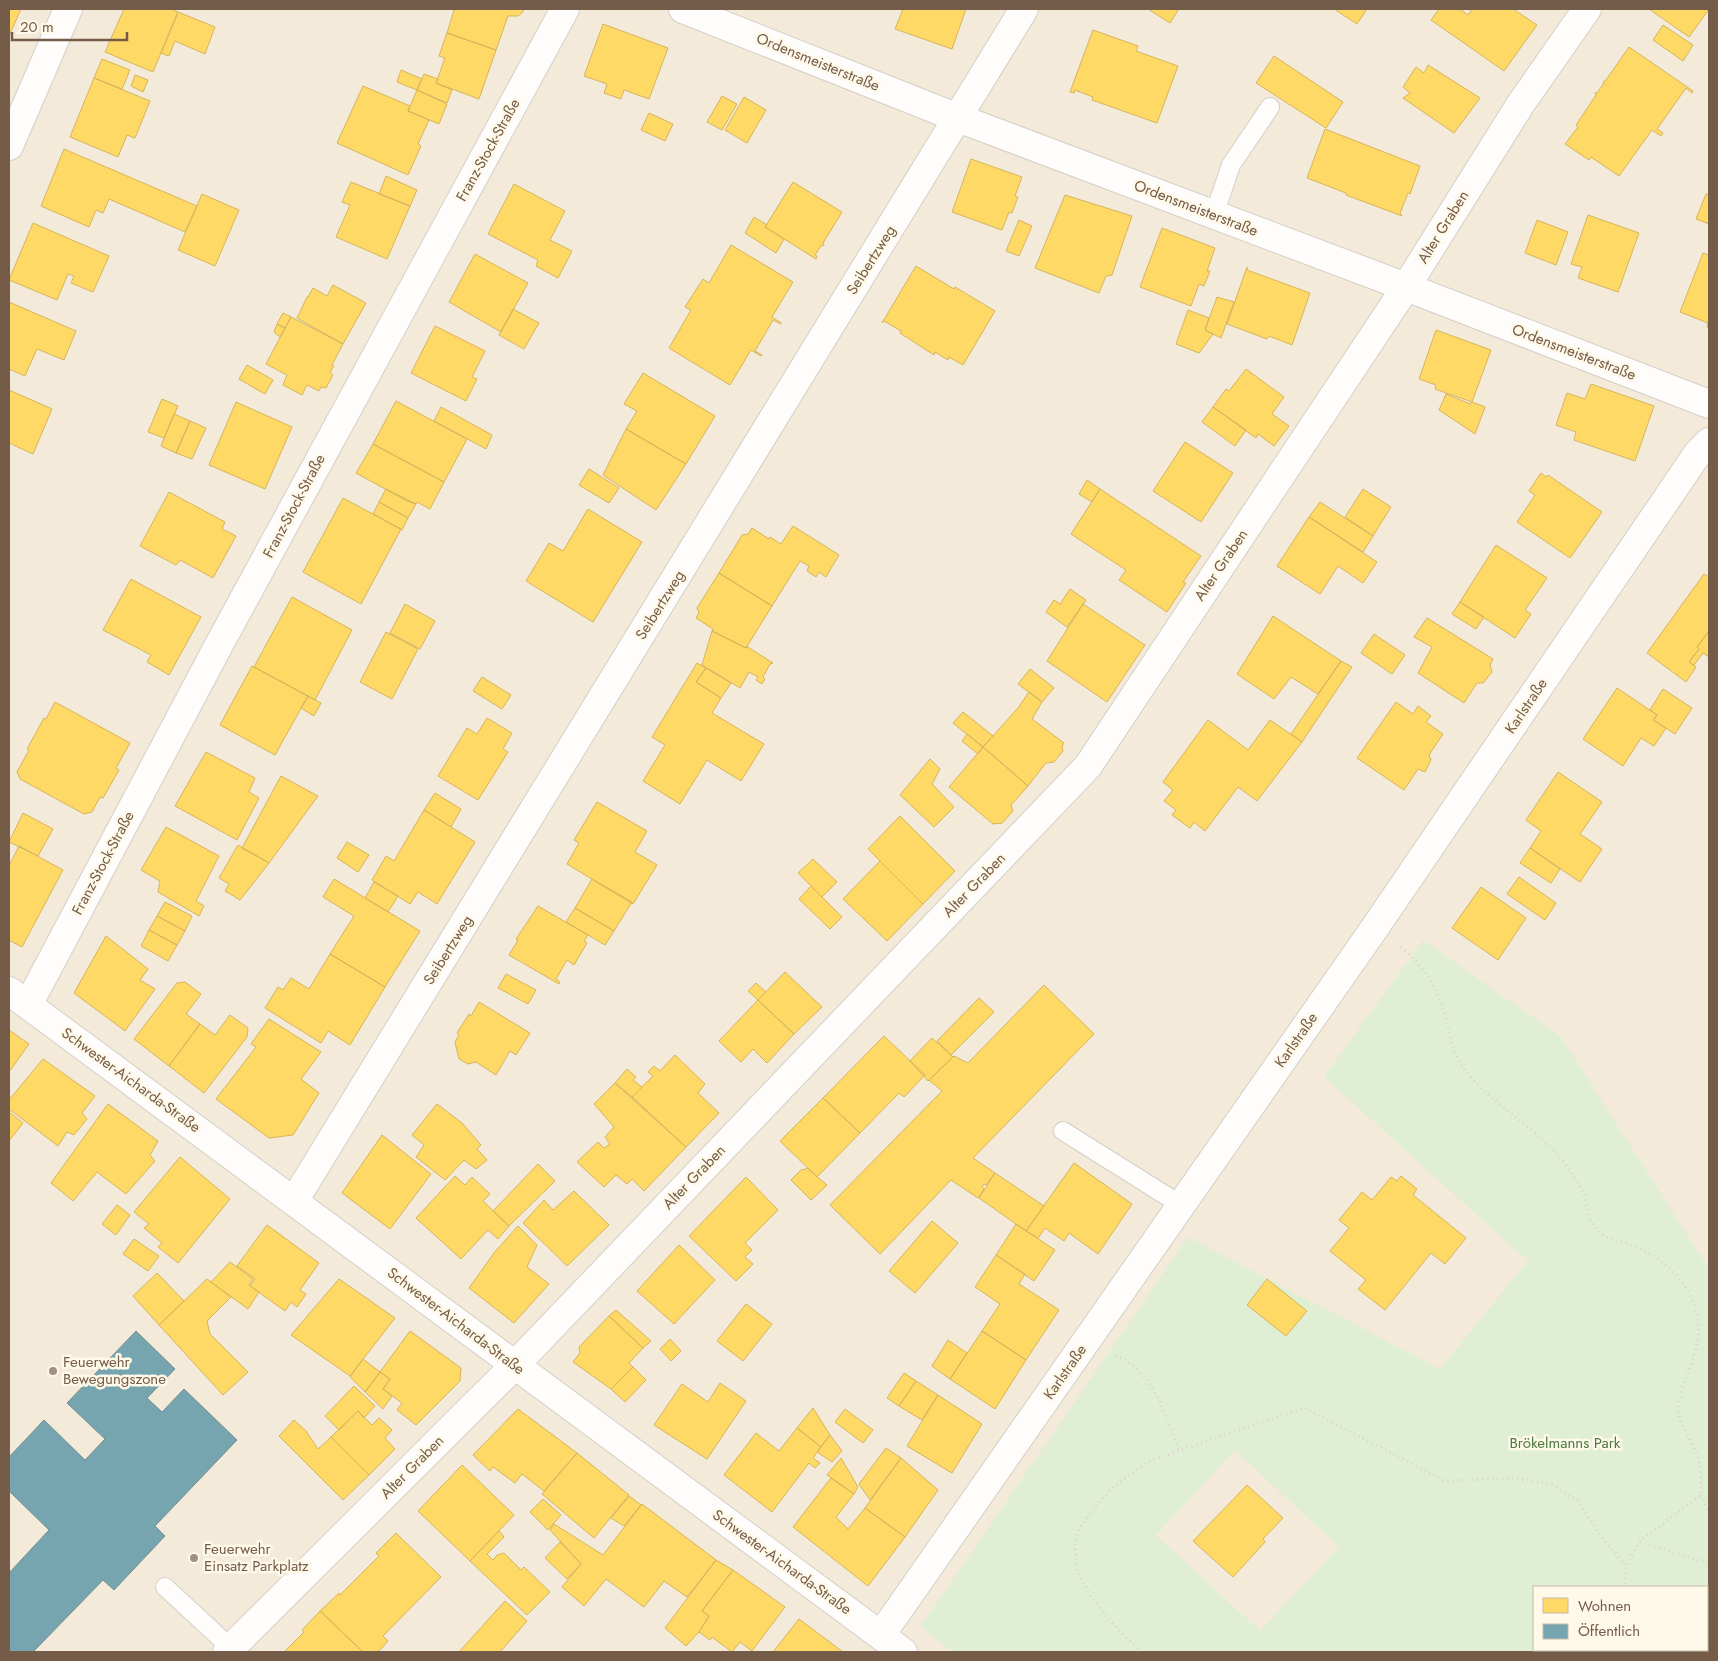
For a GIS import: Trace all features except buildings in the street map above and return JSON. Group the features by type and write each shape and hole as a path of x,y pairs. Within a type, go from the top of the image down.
{"street":[{"path":"9,146 68,9"},
{"name":"Franz-Stock-Straße","path":"18,998 221,641 565,9"},
{"name":"Ordensmeisterstraße","path":"683,9 958,118 1406,287 1709,404"},
{"name":"Seibertzweg","path":"294,1200 1024,9"},
{"name":"Alter Graben","path":"229,1650 515,1365 1088,766 1406,287 1520,105 1587,9"},
{"name":"Karlstraße","path":"881,1635 1376,926 1698,454 1709,442"},
{"name":"Schwester-Aicharda-Straße","path":"18,998 294,1200 903,1652"}],"lane":[{"path":"1214,215 1231,165 1270,107"},
{"path":"1063,1131 1180,1206"},
{"path":"165,1587 229,1650"}],"path":[{"path":"1376,926 1414,958 1427,975 1440,999 1451,1040 1460,1064 1479,1085 1525,1124 1556,1154 1573,1175 1585,1198 1592,1224 1606,1238 1632,1245 1656,1256 1685,1285 1696,1308 1700,1337 1681,1394 1678,1410 1697,1455 1702,1476 1701,1495 1709,1513"},
{"path":"1089,1337 1136,1368 1148,1382 1163,1409 1179,1450"},
{"path":"1141,1652 1115,1626 1091,1596 1077,1571 1075,1544 1079,1528 1109,1491 1152,1460 1304,1408 1445,1481 1515,1478 1551,1484 1577,1500 1598,1532 1626,1566"},
{"path":"1625,1586 1626,1566 1640,1541 1701,1495"},
{"path":"1640,1541 1709,1563"}],"shaded area":[{"path":"9,9 1709,9 1709,1652 9,1652"}],"green space":[{"name":"Brökelmanns Park","path":"1423,940 1561,1037 1709,1269 1709,1652 952,1652 921,1626 1188,1237 1440,1369 1528,1261 1324,1077","holes":["1235,1450 1339,1547 1260,1631 1156,1535"]}],"place":[{"name":"Feuerwehr Bewegungszone","path":"53,1371"},
{"name":"Feuerwehr Einsatz Parkplatz","path":"194,1558"}]}
